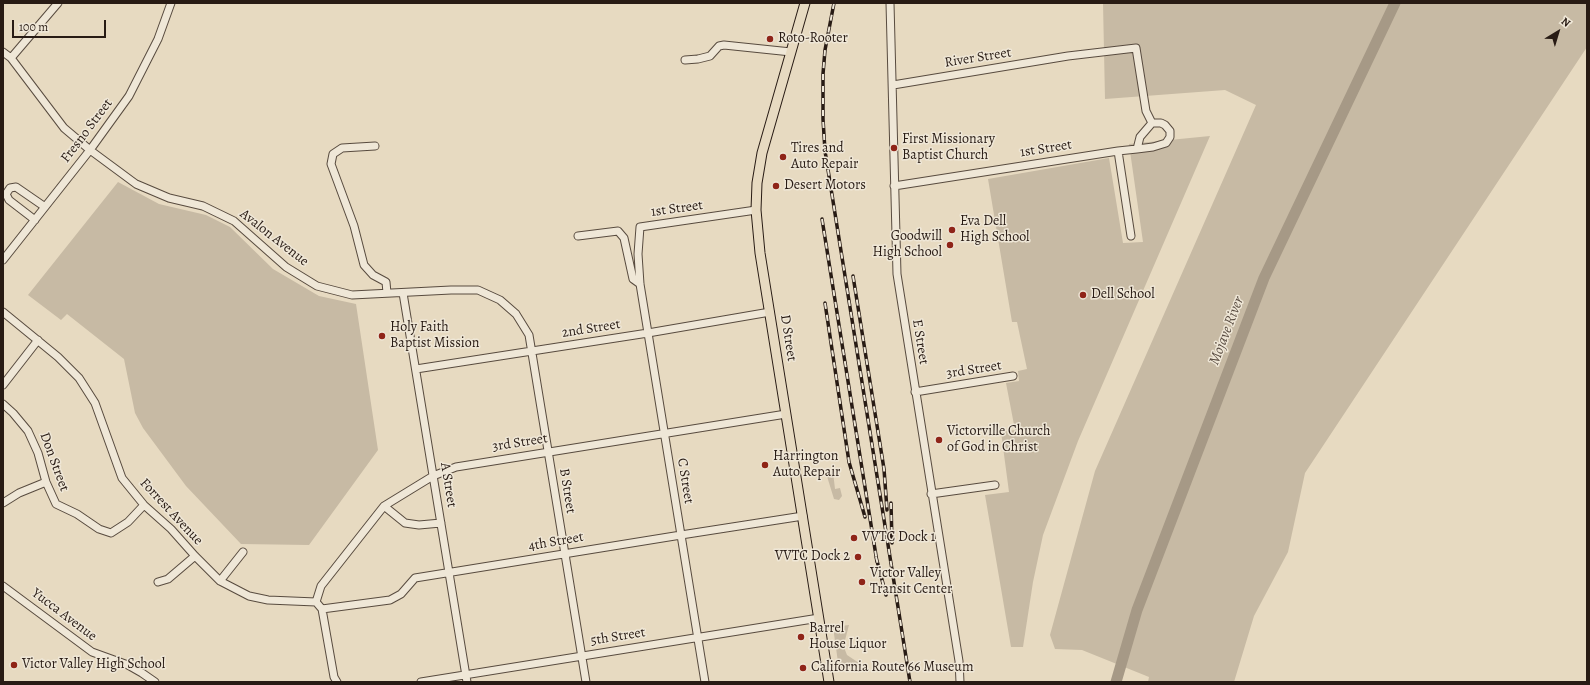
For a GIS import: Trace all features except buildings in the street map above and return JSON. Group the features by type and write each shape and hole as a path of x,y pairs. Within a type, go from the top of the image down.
{"main road":[{"name":"D Street","path":"805,3 762,153 757,183 756,210 760,253 829,682"}],"street":[{"path":"12,58 58,3"},
{"name":"Fresno Street","path":"3,260 90,150 129,96 158,40 170,3"},
{"name":"E Street","path":"890,3 897,274 931,494 959,661 960,682"},
{"path":"685,60 710,56 720,46 724,45 791,52"},
{"name":"River Street","path":"893,85 1068,56 1136,48 1146,111 1152,123"},
{"name":"Avalon Avenue","path":"3,52 12,58 64,128 90,150 136,184 169,198 203,206 234,221 286,266 317,286 352,295 478,290 500,300 516,314 529,336 531,352"},
{"path":"1137,149 1140,137 1152,123"},
{"name":"1st Street","path":"894,186 1118,151 1154,147 1166,143 1170,137 1170,131 1161,123 1152,123"},
{"path":"375,146 342,148 333,154 331,164 354,226 364,265 373,274 386,282 387,293"},
{"path":"1118,151 1131,236"},
{"path":"35,220 9,200 6,194 10,188 16,187 45,207"},
{"name":"1st Street","path":"640,284 638,254 640,227 756,210"},
{"path":"578,236 618,230 624,238 633,278 640,284"},
{"name":"C Street","path":"640,284 705,682"},
{"name":"A Street","path":"403,293 466,678"},
{"name":"Forrest Avenue","path":"3,312 38,340 79,378 95,403 122,478 144,505 171,529 220,581 249,596 268,600 316,602"},
{"name":"2nd Street","path":"416,369 648,334 770,312"},
{"path":"3,385 38,340"},
{"name":"B Street","path":"531,352 586,682"},
{"name":"3rd Street","path":"915,392 1013,376"},
{"name":"Don Street","path":"3,404 13,413 28,431 38,453 46,482 56,504 77,514 98,529 111,533 128,522 144,505"},
{"name":"3rd Street","path":"316,602 321,586 384,506 433,476 456,467 786,414"},
{"path":"3,503 19,493 46,482"},
{"path":"931,494 995,485"},
{"path":"384,506 405,523 419,525 441,522"},
{"name":"4th Street","path":"322,609 390,600 401,594 415,578 803,516"},
{"path":"220,581 243,552"},
{"path":"158,582 168,579 195,556"},
{"name":"Yucca Avenue","path":"3,586 92,652 128,665 155,682"},
{"path":"316,602 322,609 334,677 337,682"},
{"name":"5th Street","path":"421,682 466,678 581,656 819,618"}],"shaded area":[{"path":"1103,3 1587,3 1587,47 1305,473 1288,552 1254,616 1234,682 1148,682 1149,677 1082,650 1055,649 1050,635 1095,471 1256,105 1225,90 1105,99"},
{"path":"1210,136 1078,441 1043,535 1033,582 1023,647 1011,647 985,495 1009,492 1001,432 1015,430 1006,383 1019,381 1018,371 1027,369 1017,322 1012,322 988,179 1109,158 1123,243 1143,242 1129,144"},
{"path":"118,182 159,204 206,215 230,227 273,269 319,296 356,304 378,450 309,545 241,544 186,486 143,428 135,413 124,359 67,314 61,320 28,295"},
{"path":"833,472 835,489 840,488 842,496 839,500 834,499 826,473"},
{"path":"849,625 844,644 845,650 847,655 859,663 859,665 839,669 833,627"}],"waterway":[{"name":"Mojave River","path":"1116,682 1137,610 1264,278 1395,3"}],"railway":[{"path":"834,3 825,50 823,74 825,151 910,682"},
{"path":"822,219 877,562"},
{"path":"853,276 884,469 887,510"},
{"path":"825,303 849,462 865,517"},
{"path":"891,503 892,543"},
{"path":"876,557 886,595"}],"place":[{"name":"Roto-Rooter","path":"770,39"},
{"name":"First Missionary Baptist Church","path":"894,148"},
{"name":"Tires and Auto Repair","path":"783,157"},
{"name":"Desert Motors","path":"776,186"},
{"name":"Eva Dell High School","path":"952,230"},
{"name":"Goodwill High School","path":"950,245"},
{"name":"Dell School","path":"1083,295"},
{"name":"Holy Faith Baptist Mission","path":"382,336"},
{"name":"Victorville Church of God in Christ","path":"939,440"},
{"name":"Harrington Auto Repair","path":"765,465"},
{"name":"VVTC Dock 1","path":"854,538"},
{"name":"VVTC Dock 2","path":"858,557"},
{"name":"Victor Valley Transit Center","path":"862,582"},
{"name":"Barrel House Liquor","path":"801,637"},
{"name":"Victor Valley High School","path":"14,665"},
{"name":"California Route 66 Museum","path":"803,668"}]}
